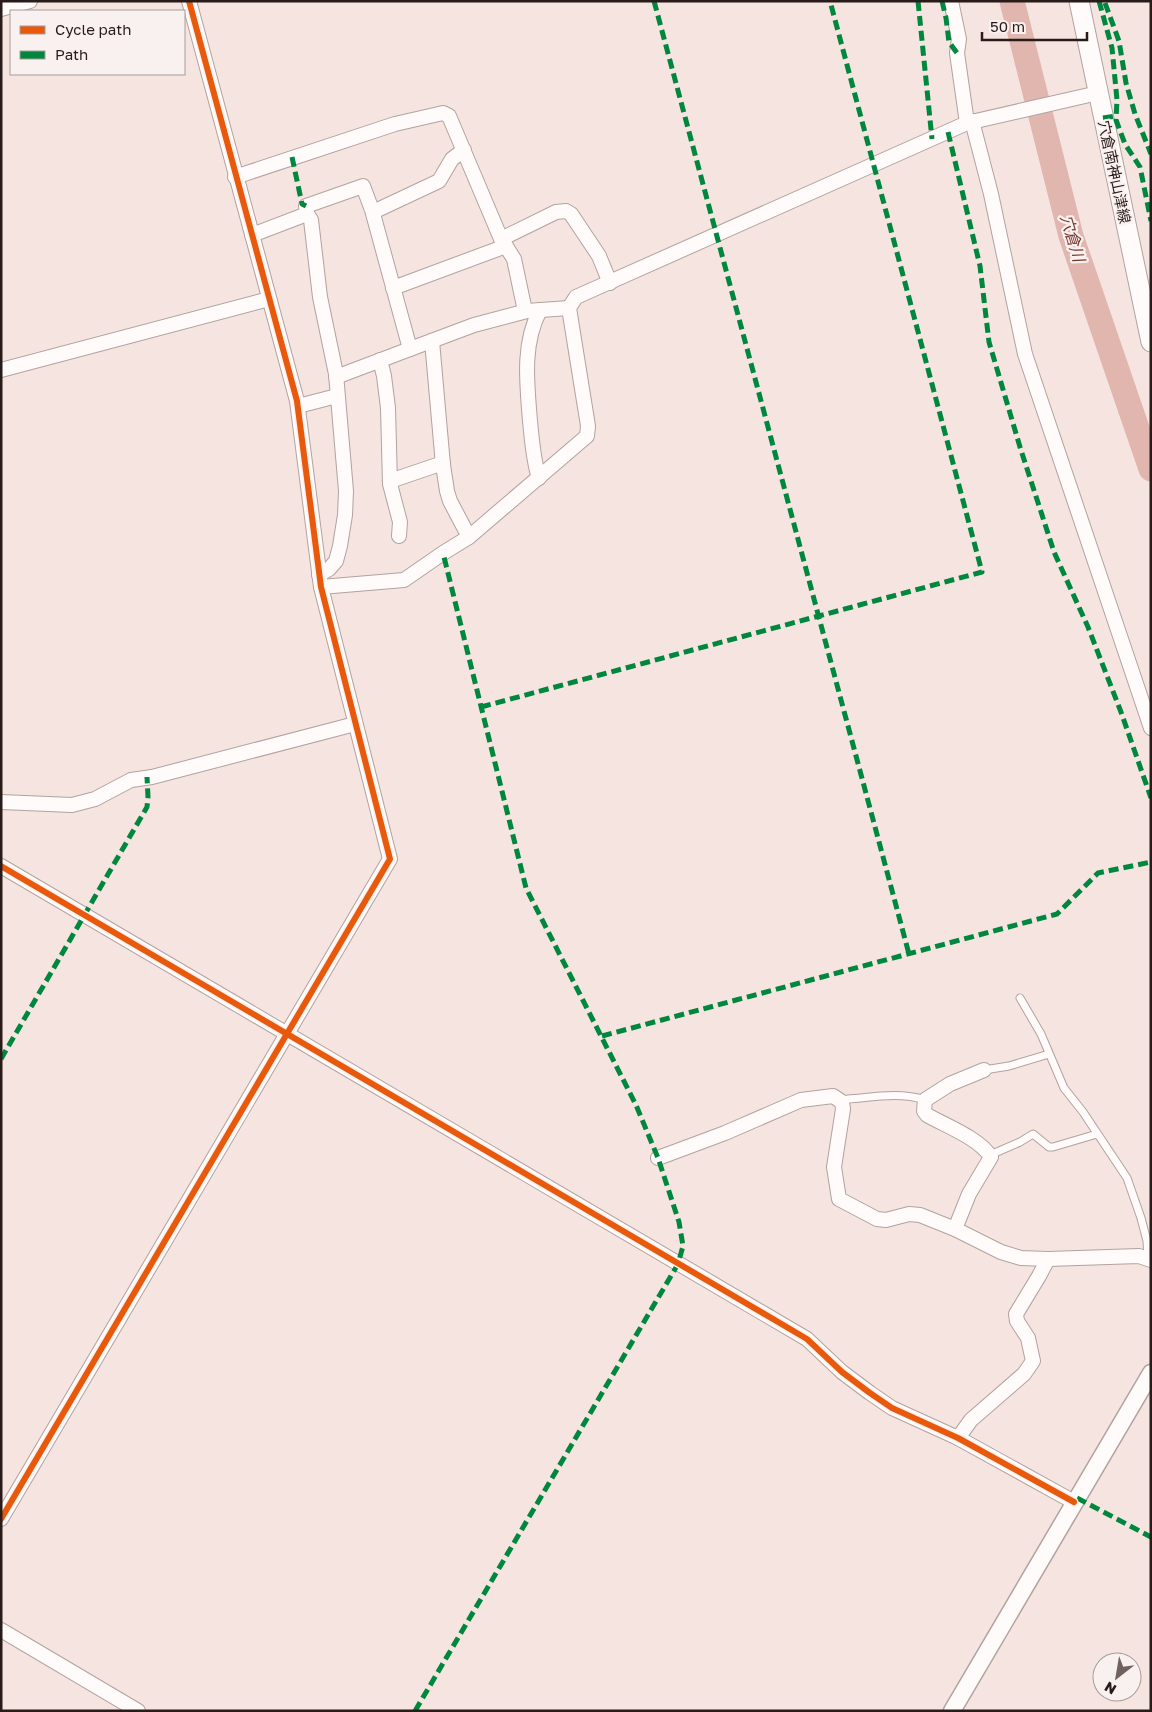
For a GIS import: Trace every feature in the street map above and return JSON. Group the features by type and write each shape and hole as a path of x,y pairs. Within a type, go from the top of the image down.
{"main road":[{"name":"穴倉南神山津線","path":"1079,1 1093,94 1151,342"}],"street":[{"path":"1,9 30,1"},
{"path":"1,1519 390,859 320,581 298,406 189,1"},
{"path":"950,1 959,39 957,53 991,194 1017,320 1028,362 1151,728"},
{"path":"320,581 404,580 469,537 587,436 588,426 569,308 576,297 972,121 1093,94"},
{"path":"235,177 395,124 443,113 450,116 503,242 514,259 525,311"},
{"path":"373,212 439,181 452,159 464,150"},
{"path":"320,581 336,561 345,515 346,491 336,377 320,297 311,220 307,214 306,206 364,186 373,212 410,349"},
{"path":"393,288 503,242 556,212 566,211 571,214 598,256 610,283"},
{"path":"252,235 307,214"},
{"path":"1,370 269,299"},
{"path":"336,377 474,325 525,311 569,308"},
{"path":"539,478 534,463 527,367 529,340 534,321 540,310"},
{"path":"432,342 443,463 450,501 469,537"},
{"path":"380,360 388,408 390,481 400,522 399,536"},
{"path":"298,406 337,396"},
{"path":"390,481 443,463"},
{"path":"1,802 72,806 96,799 131,780 152,777 355,724"},
{"path":"1,866 807,1339 842,1372 892,1408 958,1438 1074,1502"},
{"path":"955,1229 969,1194 989,1161 990,1156 962,1134 927,1115 924,1110 926,1100 950,1084 984,1070"},
{"path":"658,1158 725,1133 801,1100 833,1096 842,1102 843,1108 834,1167 839,1199 877,1219 886,1220 909,1214 920,1215 955,1229 1001,1252 1021,1258 1139,1256 1149,1259"},
{"path":"958,1438 971,1420 1024,1374 1033,1361 1028,1338 1017,1321 1016,1314 1048,1258"},
{"path":"952,1711 1151,1373"},
{"path":"1,1630 138,1711"}],"lane":[{"path":"1020,998 1041,1034 1064,1088 1127,1178 1145,1233 1149,1259"},
{"path":"984,1070 988,1071 1009,1066 1049,1054"},
{"path":"842,1102 848,1099 894,1095 926,1100"},
{"path":"990,1156 1033,1134 1049,1147 1053,1147 1097,1134"}],"waterway":[{"name":"穴倉川","path":"1012,1 1071,236 1151,469"}],"marked path":[{"path":"654,1 909,954"},
{"path":"481,707 982,572 830,1"},
{"path":"918,1 932,139"},
{"path":"942,1 949,42 957,53"},
{"path":"1099,1 1112,48 1117,100 1116,120 1125,144 1140,167 1151,221"},
{"path":"1105,3 1119,41 1126,83 1135,114 1151,154"},
{"path":"1103,118 1116,116"},
{"path":"948,132 980,266 989,342 1020,447 1054,552 1088,627 1121,712 1151,798"},
{"path":"292,157 302,204 306,206"},
{"path":"415,1711 678,1264 683,1246 679,1222 658,1158 636,1105 526,888 443,553"},
{"path":"1,1059 147,807 147,777"},
{"path":"602,1036 1057,914 1098,873 1151,862"},
{"path":"1077,1498 1151,1537"}],"cycle path":[{"path":"1,1519 390,859 321,587 297,401 189,1"},
{"path":"1,866 807,1339 842,1372 892,1408 958,1438 1074,1502"}]}
